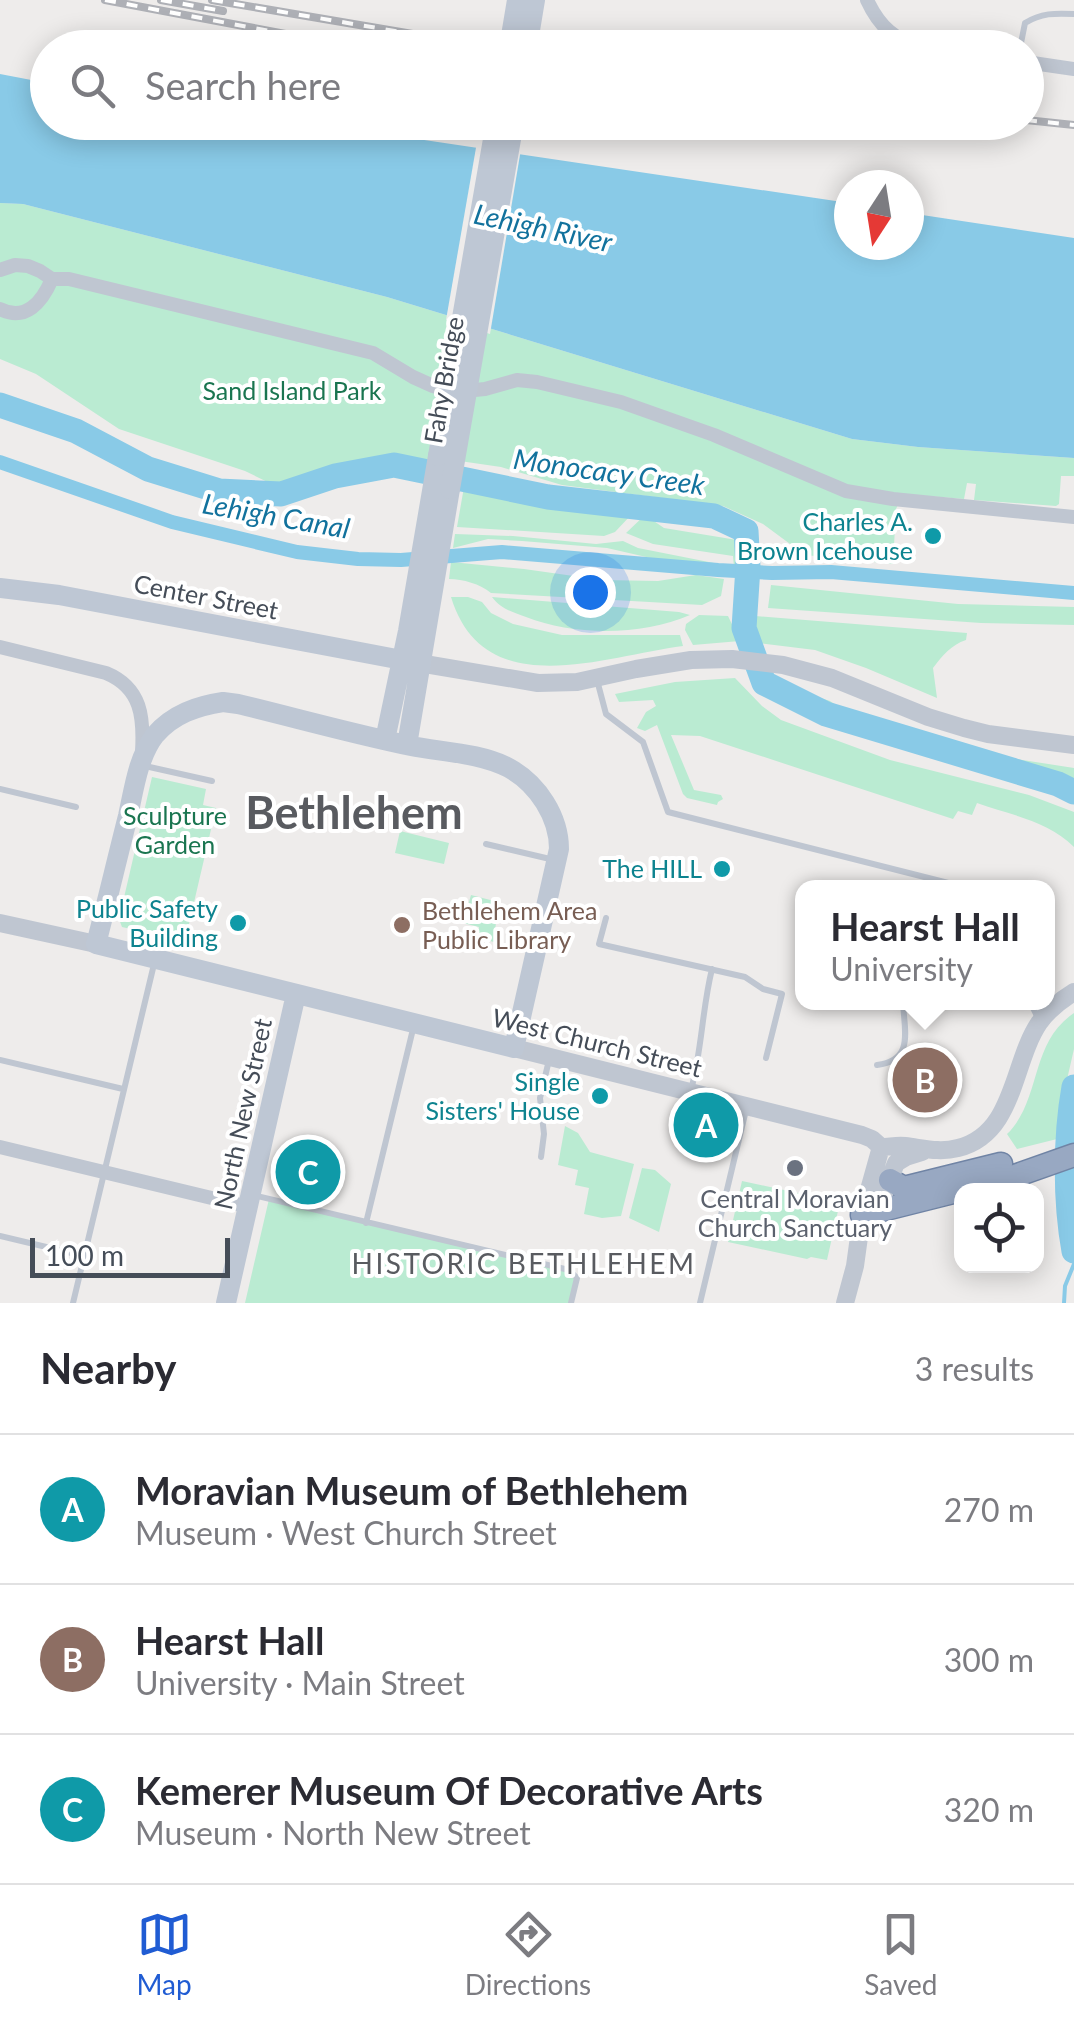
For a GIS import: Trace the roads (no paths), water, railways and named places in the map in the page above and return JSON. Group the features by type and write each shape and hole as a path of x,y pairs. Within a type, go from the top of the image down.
{"highway":[{"path":"870,1213 904,1190 1009,1178 1074,1154"}],"main road":[{"path":"512,30 517,0"},
{"path":"530,30 535,0"},
{"name":"Fahy Bridge","path":"412,654 493,140"},
{"name":"Fahy Bridge","path":"412,654 511,140"},
{"name":"Center Street","path":"0,588 59,594 412,654"},
{"path":"385,740 412,654"},
{"path":"407,745 412,654"},
{"path":"96,944 140,766 154,736 190,710 224,702 482,759 512,769 536,790 559,832 514,1048"},
{"name":"West Church Street","path":"96,944 514,1048"},
{"name":"North New Street","path":"226,1303 296,994"}],"street":[{"path":"868,0 887,30"},
{"path":"1044,64 1074,68"},
{"path":"0,270 28,266 52,279 69,279 373,353 413,377 454,392 517,380 621,402 714,435 846,491 1074,517"},
{"path":"0,309 12,314 28,311 44,297 52,279"},
{"path":"0,647 106,673 122,681 132,692 140,713 140,766"},
{"path":"412,654 538,683 577,682 691,660 732,659 783,665 832,678 964,728 1074,745"},
{"path":"0,924 96,944"},
{"path":"904,1190 896,1163 926,1150 965,1146 992,1126 1006,1105 1032,1034 1051,1010"},
{"name":"West Church Street","path":"514,1048 862,1135 882,1148"},
{"path":"846,1303 870,1213 882,1148 909,1146 926,1150"},
{"path":"0,1147 250,1201"}],"lane":[{"path":"1024,30 1025,23 1035,17 1074,14"},
{"path":"596,679 606,714 642,742 668,812 929,880"},
{"path":"140,766 212,781"},
{"path":"0,789 76,808"},
{"path":"486,844 556,860"},
{"path":"606,918 599,944 745,977 763,990 782,994 766,1058"},
{"path":"74,1303 155,959"},
{"path":"691,1092 700,1059 703,1005 712,969"},
{"path":"876,1065 892,1061 904,1046 904,1010"},
{"path":"1034,1010 1040,1021"},
{"path":"366,1223 414,1023"},
{"path":"541,1157 544,1134 540,1098 550,1057"},
{"path":"0,1060 123,1089"},
{"path":"700,1303 748,1106"},
{"path":"250,1201 366,1223 568,1270 577,1278 571,1303"},
{"path":"0,1236 84,1256"}],"water":[{"name":"Lehigh River","path":"0,74 30,80 30,140 425,140 834,201 834,260 924,260 924,215 1074,238 1074,458 852,439 387,297 23,204 0,203"}],"waterway":[{"name":"Monocacy Creek","path":"0,405 76,431 148,469 219,491 281,494 335,476 394,465 548,497 714,516 746,531 744,628 764,683 826,714 1074,792"},
{"name":"Lehigh Canal","path":"0,462 172,522 297,552 401,560 502,552 718,570 831,572 1074,593"},
{"name":"Monocacy Creek","path":"1074,1087 1067,1169 1074,1251"},
{"path":"1064,1303 1065,1286 1074,1264"}],"railway":[{"path":"105,0 264,30"},
{"path":"161,0 223,11"},
{"path":"212,0 389,30"},
{"path":"1044,122 1074,125"}],"place":[{"name":"Charles A. Brown Icehouse","path":"933,536"},
{"name":"The HILL","path":"722,869"},
{"name":"Public Safety Building","path":"238,923"},
{"name":"Bethlehem Area Public Library","path":"402,925"},
{"name":"Hearst Hall","path":"925,1080"},
{"name":"Single Sisters' House","path":"600,1096"},
{"name":"Moravian Museum of Bethlehem","path":"706,1125"},
{"name":"Central Moravian Church Sanctuary","path":"795,1168"},
{"name":"Kemerer Museum Of Decorative Arts","path":"308,1172"}],"district":[{"name":"Bethlehem","path":"354,813"},
{"name":"HISTORIC BETHLEHEM","path":"524,1264"}],"park label":[{"name":"Sand Island Park","path":"292,391"},
{"name":"Sculpture Garden","path":"175,830"}]}
